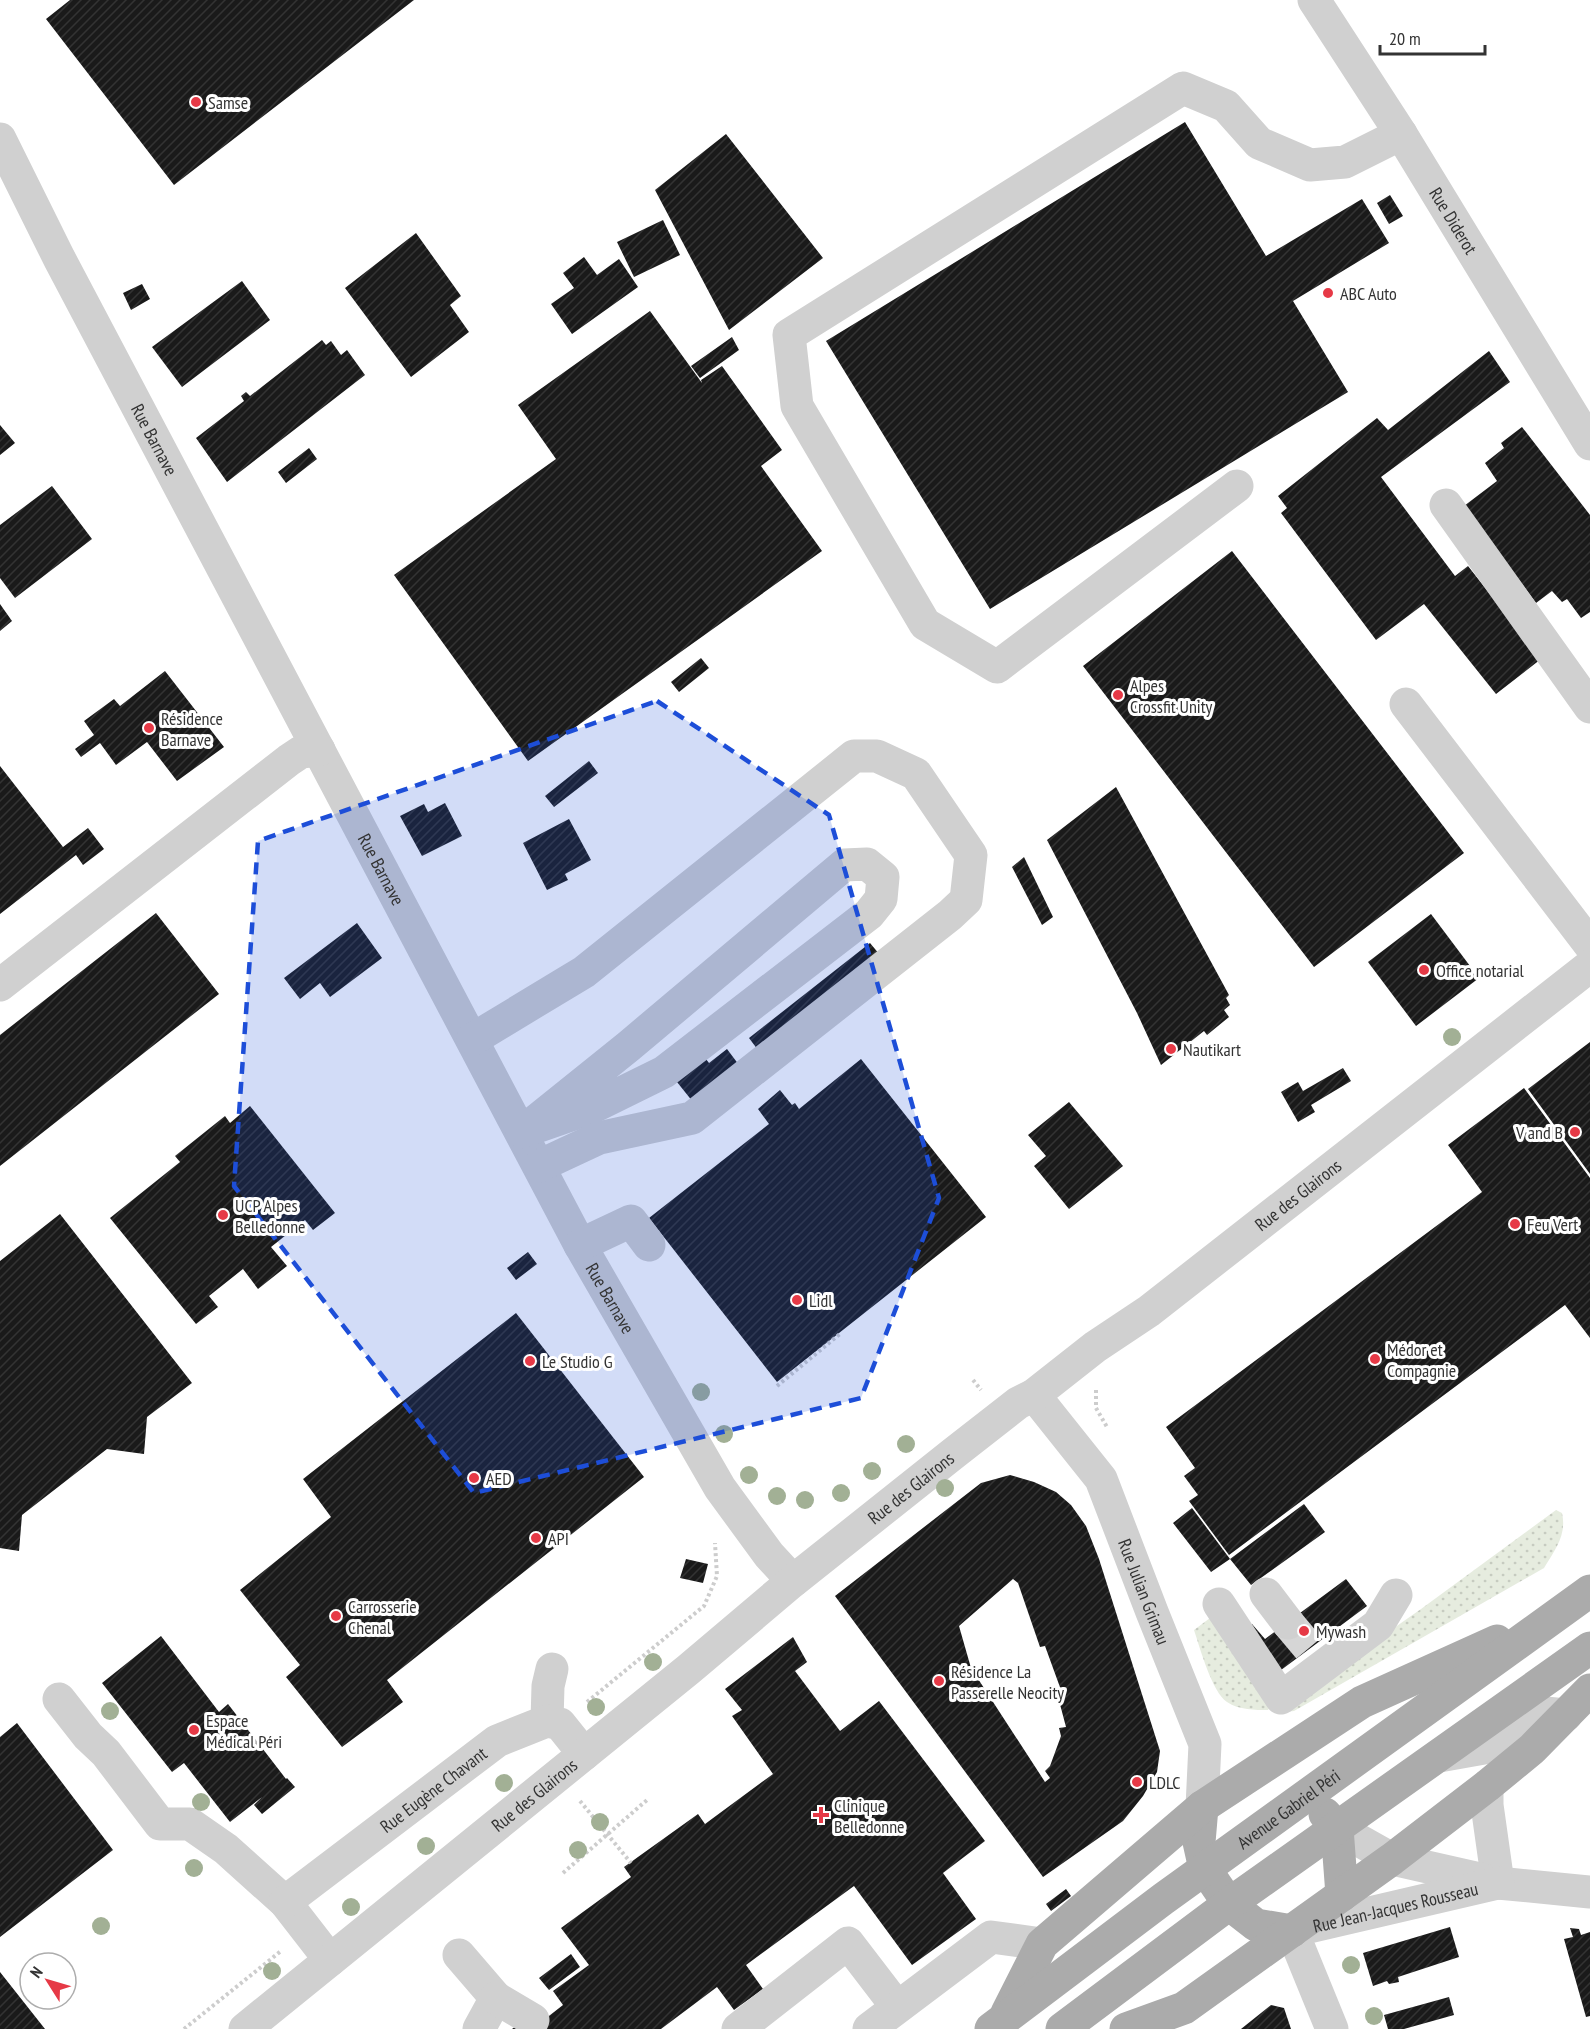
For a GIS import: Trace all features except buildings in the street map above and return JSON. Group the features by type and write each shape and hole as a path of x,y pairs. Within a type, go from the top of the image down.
{"main road":[{"name":"Avenue Gabriel Péri","path":"997,2025 1205,1869 1590,1591"},
{"path":"997,2025 1042,1944 1203,1808 1362,1702 1561,1612"},
{"path":"1062,2029 1229,1904 1590,1648"},
{"path":"1126,2029 1184,2008 1342,1895 1487,1786 1532,1749 1590,1690"},
{"path":"1308,1794 1337,1828 1342,1895"},
{"path":"1203,1808 1199,1842 1205,1869 1229,1904 1256,1925 1292,1931"}],"street":[{"name":"Rue Diderot","path":"1314,0 1401,134 1590,444"},
{"path":"1237,486 997,667 925,624 797,406 789,335 1182,88 1226,106 1259,143 1310,165 1345,162 1401,134"},
{"name":"Rue Barnave","path":"0,140 59,258 580,1245 720,1488 769,1555 793,1581"},
{"path":"1446,505 1590,707"},
{"path":"1406,704 1590,945"},
{"path":"0,985 289,760 302,752 320,750"},
{"path":"473,1039 584,972 854,756 877,756 915,774 971,855 966,900 692,1118 599,1138 539,1166"},
{"path":"843,864 867,864 883,877 881,899 869,914 664,1072 591,1108 522,1132 629,1046 843,864"},
{"name":"Rue des Glairons","path":"245,2029 350,1946 793,1581 1018,1403 1034,1395 1095,1347 1149,1311 1590,966"},
{"path":"580,1245 631,1221 649,1245"},
{"name":"Rue Julian Grimau","path":"1034,1395 1101,1479 1205,1744 1203,1808"},
{"path":"1266,1594 1288,1623"},
{"path":"1219,1604 1281,1698 1315,1658 1378,1625 1396,1595"},
{"path":"552,1669 548,1686 554,1723 584,1754"},
{"path":"59,1699 88,1736 106,1753 160,1824 190,1824 226,1849 285,1902 330,1960"},
{"path":"1439,1756 1484,1748 1535,1712 1566,1715"},
{"name":"Rue Eugène Chavant","path":"285,1902 497,1741 554,1723"},
{"name":"Rue Jean-Jacques Rousseau","path":"1487,1786 1487,1805 1498,1883"},
{"name":"Rue Jean-Jacques Rousseau","path":"1337,1828 1392,1858 1498,1883 1590,1892"},
{"name":"Rue Jean-Jacques Rousseau","path":"1292,1931 1498,1883"},
{"path":"1292,1931 1332,2029"},
{"path":"869,2029 991,1936 1042,1944"},
{"path":"738,2029 848,1943 897,2007"},
{"path":"459,1954 496,1998 533,2020"},
{"path":"480,2029 496,1998"},
{"path":"1154,2029 1184,2008"}],"path":[{"path":"777,1386 841,1333"},
{"path":"973,1380 983,1393"},
{"path":"554,1723 704,1606 717,1576 715,1536"},
{"path":"576,1796 631,1863"},
{"path":"563,1873 647,1800"},
{"path":"184,2029 307,1930"}],"highlighted area":[{"path":"657,701 829,815 939,1198 861,1398 474,1493 234,1186 258,841"}],"shaded area":[{"path":"1556,1510 1562,1513 1563,1528 1556,1548 1544,1568 1294,1711 1285,1712 1280,1708 1421,1609"},
{"path":"1210,1618 1271,1706 1268,1710 1247,1709 1232,1705 1216,1689 1194,1630"}],"tunnel":[{"path":"1288,1623 1309,1648"}],"place":[{"name":"Samse","path":"196,102"},
{"name":"ABC Auto","path":"1328,293"},
{"name":"Alpes Crossfit Unity","path":"1118,695"},
{"name":"Résidence Barnave","path":"149,728"},
{"name":"Office notarial","path":"1424,970"},
{"name":"Nautikart","path":"1171,1049"},
{"name":"V and B","path":"1575,1132"},
{"name":"UCP Alpes Belledonne","path":"223,1215"},
{"name":"Feu Vert","path":"1515,1224"},
{"name":"Lidl","path":"797,1300"},
{"name":"Médor et Compagnie","path":"1375,1359"},
{"name":"Le Studio G","path":"530,1361"},
{"name":"AED","path":"474,1478"},
{"name":"API","path":"536,1538"},
{"name":"Carrosserie Chenal","path":"336,1616"},
{"name":"Mywash","path":"1304,1631"},
{"name":"Résidence La Passerelle Neocity","path":"939,1681"},
{"name":"Espace Médical Péri","path":"194,1730"},
{"name":"LDLC","path":"1137,1782"},
{"name":"Clinique Belledonne","path":"821,1815"}]}
